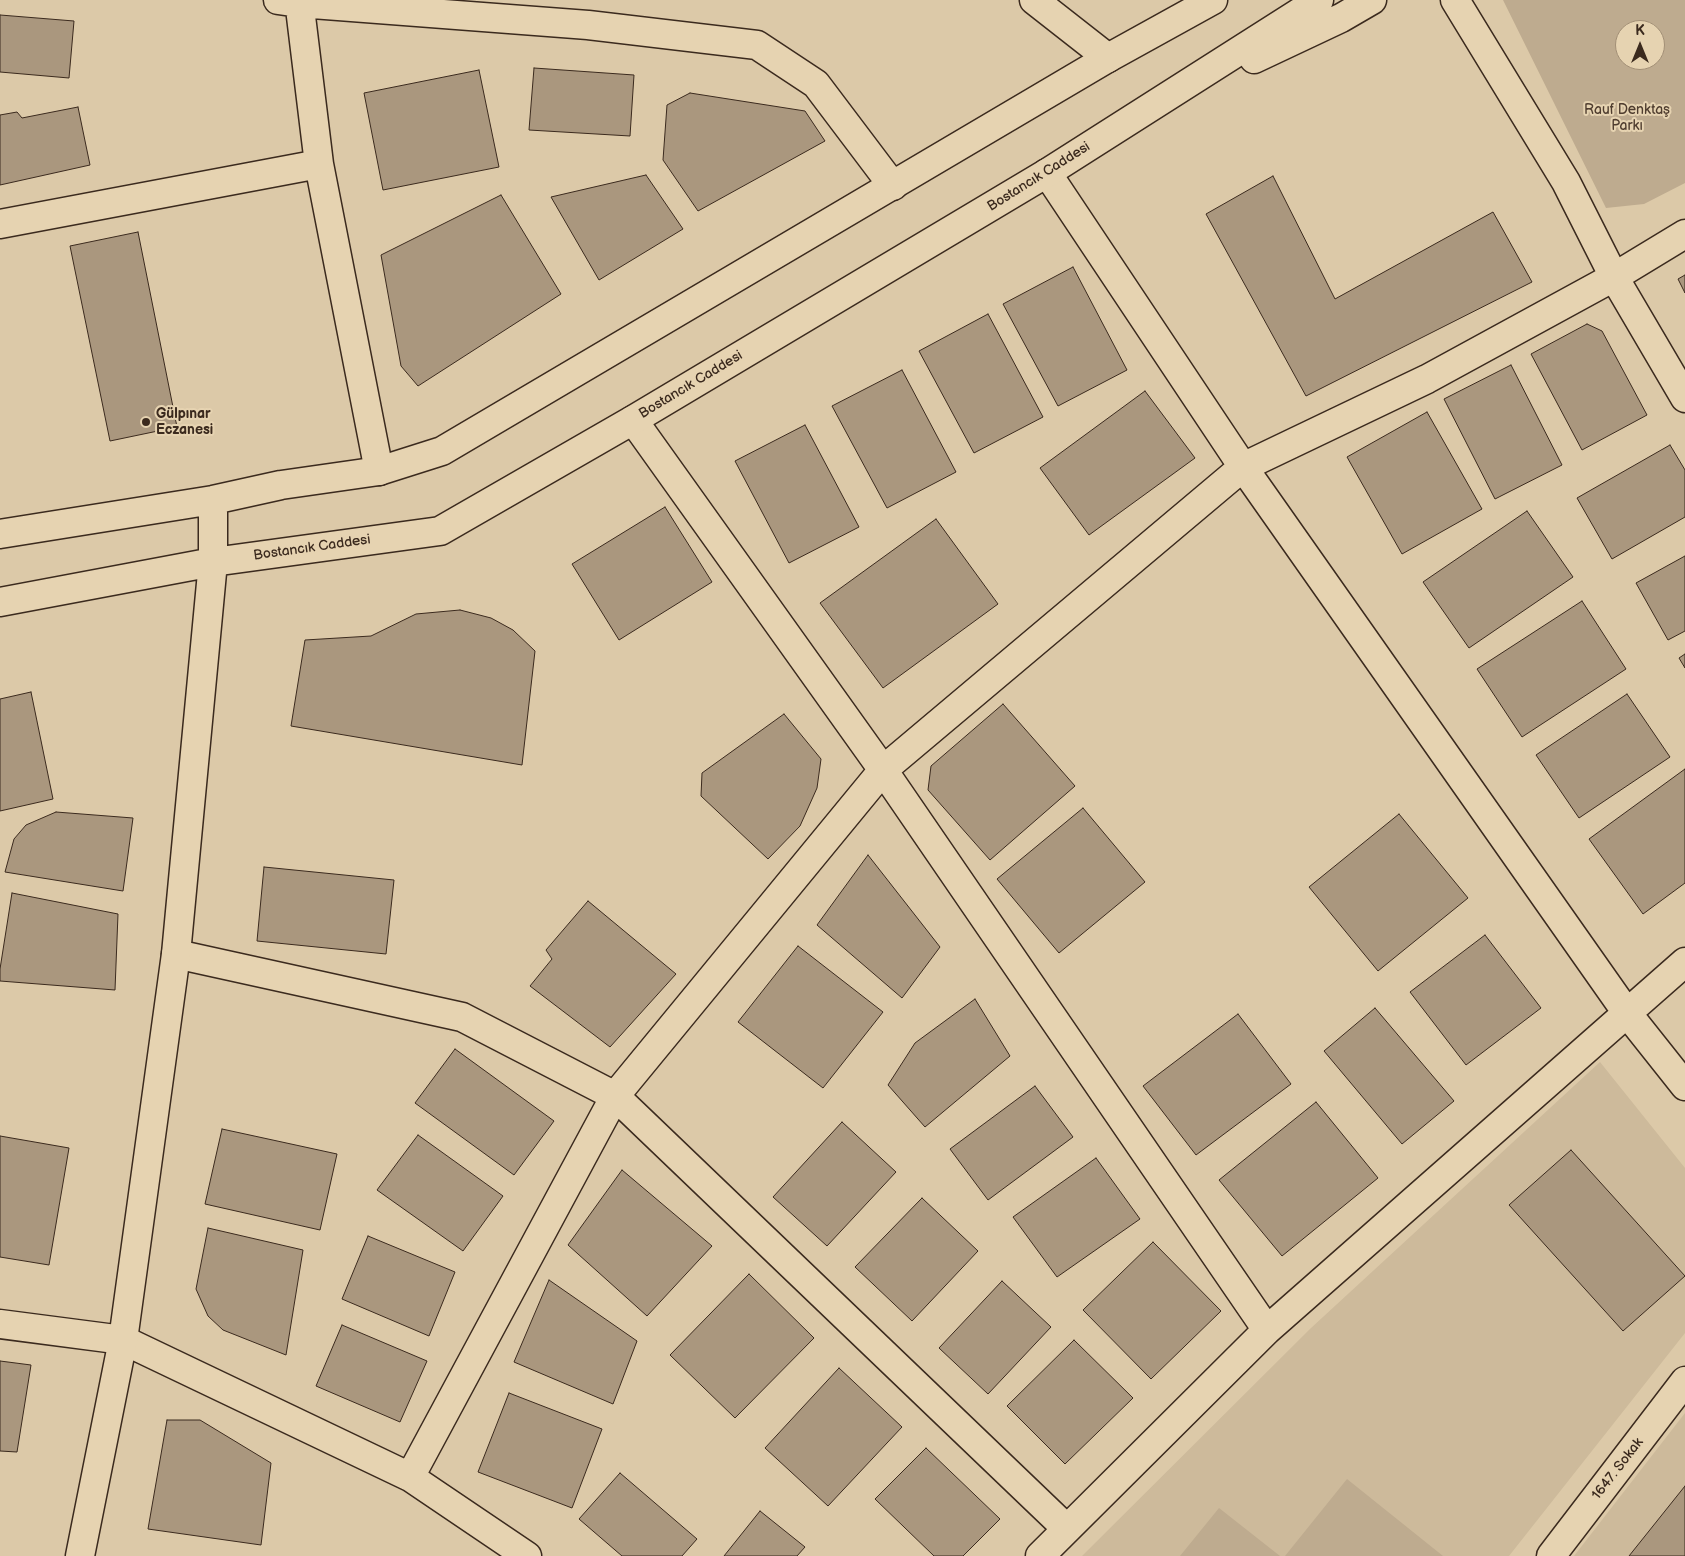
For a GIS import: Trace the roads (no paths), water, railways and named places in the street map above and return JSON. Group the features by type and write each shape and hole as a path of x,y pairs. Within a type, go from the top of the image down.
{"street":[{"path":"1034,0 1108,58"},
{"path":"0,534 213,500 281,485 379,471 442,451 1108,58 1212,0"},
{"name":"Bostancık Caddesi","path":"0,602 213,562 440,531 634,420 1047,173 1319,0"},
{"path":"1148,108 1341,18 1372,0"},
{"path":"1455,0 1566,182 1614,277 1685,398"},
{"path":"379,471 319,164 292,1 588,25 757,45 816,84 893,186"},
{"path":"0,224 319,164"},
{"path":"1047,173 1243,467 1627,1013 1685,1086"},
{"path":"410,1476 615,1096 883,770 1243,467 1427,379 1614,277 1685,234"},
{"path":"634,420 883,770 1267,1330"},
{"path":"80,1556 123,1340 176,954 213,562 213,500"},
{"path":"176,954 462,1017 615,1096 1067,1529"},
{"path":"1040,1556 1267,1330 1685,962"},
{"path":"0,1324 123,1340 410,1476 528,1556"},
{"name":"1647. Sokak","path":"1551,1556 1685,1381"}],"place":[{"name":"Gülpınar Eczanesi","path":"146,422"}],"park label":[{"name":"Rauf Denktaş Parkı","path":"1627,118"}]}
